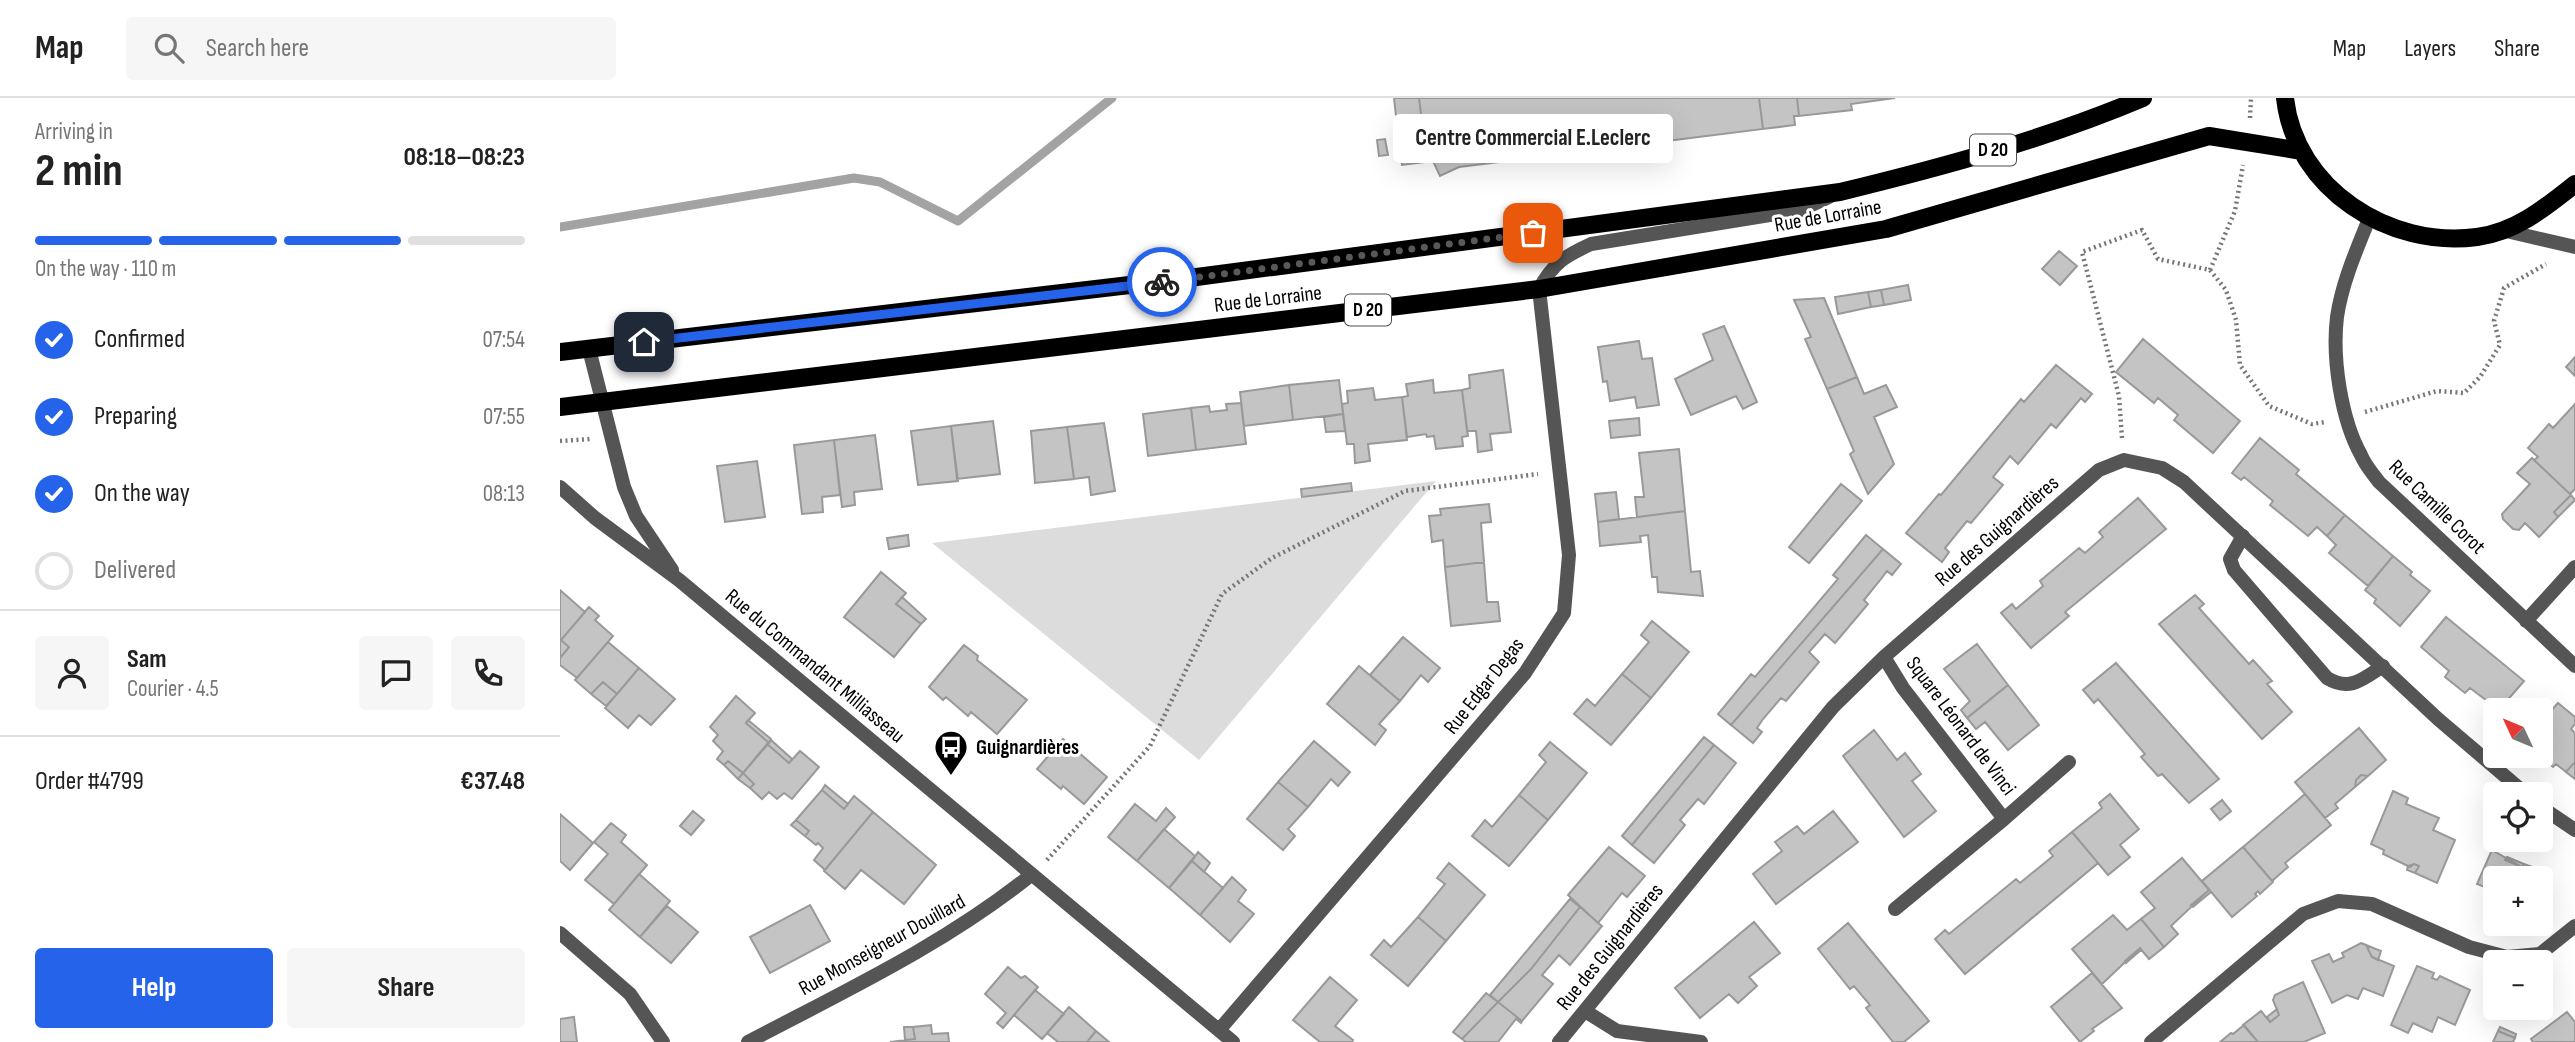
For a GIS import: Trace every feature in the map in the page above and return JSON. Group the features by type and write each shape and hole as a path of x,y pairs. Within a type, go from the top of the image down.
{"main road":[{"name":"Rue de Lorraine","path":"560,352 1189,278 1840,192 1931,170 2093,119 2143,98"},
{"path":"2285,98 2286,111 2302,151 2331,190 2369,219 2422,237 2478,237 2500,230 2531,218 2575,184"},
{"name":"Rue de Lorraine","path":"560,407 1539,289 1886,229 2209,136 2302,151"}],"street":[{"path":"1539,289 1548,272 1562,258 1591,244 1801,210 1840,192"},
{"name":"Rue Camille Corot","path":"2369,219 2350,268 2337,318 2338,365 2346,418 2361,456 2379,482 2575,666"},
{"path":"2500,230 2575,247"},
{"name":"Rue Edgar Degas","path":"1220,1029 1525,673 1564,613 1569,555 1539,289"},
{"path":"589,349 624,487 636,516 679,580"},
{"path":"2123,460 2162,468 2184,482 2438,719 2512,782"},
{"name":"Rue des Guignardières","path":"1559,1042 1833,708 1884,657 2099,470 2123,460"},
{"name":"Rue du Commandant Milliasseau","path":"560,488 595,518 679,580 1233,1042"},
{"path":"2243,536 2230,559 2234,570 2327,678 2338,685 2355,684 2383,666"},
{"path":"2526,621 2575,567"},
{"name":"Square Léonard de Vinci","path":"1884,657 1903,688 2004,819"},
{"name":"Square Léonard de Vinci","path":"1895,909 2069,762"},
{"path":"2553,815 2575,830"},
{"name":"Rue Monseigneur Douillard","path":"748,1042 898,963 991,907 1031,875"},
{"path":"2151,1042 2303,914 2338,901 2372,904 2469,947 2507,957 2540,954 2575,926"},
{"path":"560,933 630,994 663,1042"},
{"path":"1585,1011 1617,1031 1701,1042"}],"path":[{"path":"2210,270 2235,211 2251,98"},
{"path":"2123,460 2119,396 2082,252 2142,230 2158,259 2210,270 2226,290 2236,320 2240,365 2269,406 2312,424 2346,418 2437,391 2464,393 2480,377 2500,345 2494,321 2504,288 2543,264 2553,263"},
{"path":"1031,875 1068,839 1150,746 1222,594 1272,558 1405,491 1559,471"}],"shaded area":[{"path":"1436,481 1199,760 932,543"}],"building":[{"path":"1394,98 1419,98 1423,131 1398,134"},
{"path":"1419,98 1759,98 1763,129 1459,167 1440,176 1433,161 1402,165 1398,134 1423,131"},
{"path":"1759,98 1797,98 1799,116 1794,116 1795,125 1763,129"},
{"path":"1797,98 1895,98 1851,104 1852,110 1799,116"},
{"path":"1385,139 1388,155 1379,156 1377,140"},
{"path":"2059,251 2077,266 2060,285 2042,269"},
{"path":"1908,285 1911,300 1884,305 1881,290"},
{"path":"1881,290 1884,305 1871,307 1868,292"},
{"path":"1868,292 1871,307 1838,314 1835,297"},
{"path":"1824,298 1857,377 1827,389 1805,339 1811,337 1794,300"},
{"path":"1724,326 1757,402 1743,409 1736,396 1691,415 1675,379 1713,360 1703,334"},
{"path":"2143,339 2240,421 2213,453 2174,420 2178,415 2158,398 2154,403 2116,372"},
{"path":"1639,341 1642,359 1652,358 1659,405 1637,408 1635,397 1610,401 1607,381 1603,382 1598,347"},
{"path":"2575,357 2575,376 2566,367"},
{"path":"2056,365 2092,394 2085,402 2081,398 2056,428 2051,424 2018,464 2010,456 1993,477 2003,485 1971,523 1967,521 1945,548 1949,552 1942,562 1906,533 2021,399 2024,402"},
{"path":"1503,370 1511,432 1490,434 1492,450 1478,452 1476,431 1467,431 1462,390 1470,388 1469,375"},
{"path":"1857,377 1864,394 1886,385 1897,407 1874,417 1894,464 1868,494 1850,454 1854,451 1827,389"},
{"path":"1339,380 1343,414 1293,420 1289,385"},
{"path":"1433,380 1434,393 1462,390 1468,436 1462,437 1463,446 1436,449 1434,436 1427,437 1426,434 1407,437 1402,397 1408,396 1406,384"},
{"path":"1289,385 1293,420 1244,426 1240,392"},
{"path":"1373,388 1375,400 1402,397 1407,440 1368,444 1370,461 1355,463 1354,444 1347,444 1342,404 1348,403 1347,391"},
{"path":"1241,403 1246,444 1196,450 1191,408 1209,406 1210,412 1227,410 1226,404"},
{"path":"2575,404 2575,489 2570,494 2534,460 2538,457 2528,448 2549,424 2553,428"},
{"path":"1191,408 1196,450 1148,456 1143,414"},
{"path":"1343,414 1345,431 1326,432 1324,417"},
{"path":"1639,418 1640,435 1611,438 1609,421"},
{"path":"993,421 1000,474 957,479 951,426"},
{"path":"1104,423 1115,491 1091,495 1089,477 1074,479 1067,427"},
{"path":"951,426 958,481 918,485 911,431"},
{"path":"1067,427 1074,479 1035,483 1031,431"},
{"path":"875,435 882,489 854,492 855,505 842,507 834,440"},
{"path":"2260,438 2299,470 2296,474 2345,515 2327,536 2317,527 2308,536 2270,505 2273,501 2244,477 2241,480 2232,473"},
{"path":"834,440 840,495 822,497 823,512 802,514 794,445"},
{"path":"1679,449 1685,511 1637,517 1635,497 1644,497 1639,453"},
{"path":"2532,458 2571,495 2554,512 2558,517 2539,537 2525,523 2519,530 2513,529 2503,519 2502,514 2530,484 2517,473"},
{"path":"757,461 765,517 725,522 717,466"},
{"path":"1351,483 1352,491 1302,497 1301,489"},
{"path":"1841,484 1862,501 1809,563 1789,547"},
{"path":"1616,492 1619,519 1598,522 1595,494"},
{"path":"2571,495 2575,500 2558,517 2554,512"},
{"path":"2138,498 2166,529 2065,612 2069,616 2031,648 2001,613 2012,604 2016,609 2043,586 2040,581 2079,548 2085,553 2103,537 2099,532"},
{"path":"1489,504 1491,522 1481,523 1484,562 1445,567 1443,540 1432,542 1429,516 1441,515 1440,509"},
{"path":"1685,511 1691,572 1700,571 1703,596 1658,592 1657,577 1652,577 1648,535 1640,536 1641,542 1600,546 1598,522"},
{"path":"2345,515 2393,556 2368,586 2329,553 2336,545 2327,536"},
{"path":"908,535 909,546 889,549 887,538"},
{"path":"1866,535 1883,549 1731,725 1718,714 1751,674 1755,677 1838,579 1833,575"},
{"path":"1883,549 1901,564 1892,575 1887,571 1864,600 1868,604 1835,643 1825,634 1809,652 1819,662 1786,701 1781,698 1763,719 1757,728 1762,732 1753,743 1731,725"},
{"path":"2393,556 2412,572 2410,575 2430,591 2400,626 2374,603 2376,599 2365,590"},
{"path":"1484,562 1487,602 1498,602 1500,621 1451,626 1445,567"},
{"path":"881,572 906,593 896,604 921,624 894,657 844,617"},
{"path":"560,590 585,612 561,640 560,639"},
{"path":"2195,595 2204,604 2199,608 2249,664 2253,660 2272,681 2267,684 2292,712 2262,739 2159,624"},
{"path":"902,597 926,619 921,624 896,604"},
{"path":"589,607 599,616 595,620 613,636 577,678 560,665 560,658 569,647 561,640"},
{"path":"2446,617 2524,681 2509,698 2483,698 2470,688 2465,693 2445,677 2449,671 2421,647"},
{"path":"1652,621 1689,652 1651,698 1622,674 1649,642 1641,635"},
{"path":"1403,637 1440,668 1428,682 1421,675 1400,701 1370,675"},
{"path":"560,641 569,647 560,658"},
{"path":"608,642 639,668 617,694 603,682 591,694 575,680"},
{"path":"1977,644 2008,685 1967,718 1961,710 1970,701 1944,669"},
{"path":"964,645 978,656 977,660 1027,700 997,734 971,712 968,716 946,697 943,700 929,687"},
{"path":"2116,663 2219,779 2189,803 2162,774 2158,776 2141,757 2145,754 2098,699 2094,703 2083,690"},
{"path":"1359,666 1400,701 1379,724 1386,730 1375,745 1327,704"},
{"path":"639,668 675,699 651,725 639,715 628,728 605,708"},
{"path":"1622,674 1651,698 1611,745 1574,714 1587,699 1595,706"},
{"path":"603,682 617,694 606,706 591,694"},
{"path":"2008,685 2039,725 2008,750 1985,722 1976,729 1967,718"},
{"path":"736,696 755,713 746,723 769,743 743,773 728,761 724,765 717,759 723,751 713,741 718,735 710,727"},
{"path":"2558,703 2575,717 2575,724 2571,729 2575,733 2575,762 2566,772 2556,764 2553,767 2553,709"},
{"path":"748,720 771,739 769,743 746,723"},
{"path":"2359,728 2386,760 2368,776 2361,775 2356,780 2355,787 2335,804 2338,808 2325,818 2295,782"},
{"path":"1874,730 1897,760 1905,753 1921,774 1912,781 1936,811 1904,837 1843,756"},
{"path":"1704,737 1714,745 1632,845 1622,836"},
{"path":"1063,739 1107,777 1084,804 1037,769"},
{"path":"771,740 792,759 789,763 767,744"},
{"path":"1314,741 1350,772 1338,786 1331,779 1308,807 1278,782"},
{"path":"1550,742 1587,773 1548,820 1519,795 1546,762 1539,755"},
{"path":"767,744 789,763 800,751 819,767 792,799 784,793 777,799 769,792 762,799 750,788 754,784 743,773"},
{"path":"1714,745 1736,763 1704,804 1698,799 1680,820 1685,825 1654,863 1632,845"},
{"path":"728,761 743,773 738,779 724,765"},
{"path":"2575,762 2575,779 2566,772"},
{"path":"743,773 754,784 750,788 738,779"},
{"path":"2361,775 2368,776 2355,787 2356,780"},
{"path":"1278,782 1308,807 1288,829 1295,836 1283,850 1247,819"},
{"path":"825,785 848,804 844,809 822,790"},
{"path":"822,790 844,809 854,796 873,812 825,870 814,860 823,848 805,836 809,831 796,820"},
{"path":"2393,791 2408,798 2406,804 2439,818 2433,830 2455,840 2437,883 2415,873 2419,866 2414,864 2410,867 2383,854 2384,850 2371,844"},
{"path":"2110,794 2139,829 2120,845 2130,857 2108,875 2072,832 2102,808 2099,803"},
{"path":"2305,794 2331,825 2285,863 2288,867 2272,881 2243,847"},
{"path":"1519,795 1548,820 1509,866 1472,836 1485,820 1492,827"},
{"path":"2222,800 2231,811 2220,820 2211,809"},
{"path":"1135,804 1156,821 1166,808 1175,817 1137,861 1108,837"},
{"path":"693,811 704,820 691,835 680,826"},
{"path":"1833,811 1858,842 1776,904 1753,874 1782,851 1775,842 1797,826 1804,834"},
{"path":"873,812 936,865 904,904 861,870 845,889 824,871"},
{"path":"560,814 593,843 570,870 560,861"},
{"path":"796,820 809,831 805,836 791,825"},
{"path":"611,823 626,835 621,842 647,865 614,904 585,880 608,854 594,842"},
{"path":"1164,829 1195,856 1169,888 1137,861"},
{"path":"2072,832 2098,863 1965,974 1935,939 1945,930 1949,934 2016,879 2020,883 2053,856 2049,851"},
{"path":"1609,847 1645,876 1627,897 1622,893 1598,923 1568,895"},
{"path":"2243,847 2273,882 2260,894 2258,891 2255,894 2257,896 2232,917 2202,881"},
{"path":"1198,852 1210,863 1204,872 1192,861"},
{"path":"2491,852 2496,852 2520,866 2485,866"},
{"path":"2507,857 2524,864 2520,866 2505,860"},
{"path":"2182,858 2209,890 2171,926 2178,934 2164,947 2141,919 2155,908 2141,892"},
{"path":"1192,861 1223,888 1200,915 1169,888"},
{"path":"1449,863 1485,895 1446,941 1418,917 1445,884 1437,878"},
{"path":"2408,866 2419,866 2415,873 2407,870"},
{"path":"2483,870 2483,886 2477,884"},
{"path":"639,874 670,901 640,937 609,910"},
{"path":"1232,877 1246,890 1238,901 1254,914 1230,942 1200,915"},
{"path":"2209,890 2211,892 2193,907 2191,905"},
{"path":"1570,899 1580,907 1531,969 1498,1002 1490,995"},
{"path":"810,905 830,941 770,973 750,937"},
{"path":"667,906 698,932 671,963 640,937"},
{"path":"1580,907 1602,926 1570,965 1559,955 1542,975 1553,984 1522,1021 1498,1002 1531,969"},
{"path":"2113,915 2127,930 2141,919 2164,947 2149,959 2140,948 2102,984 2072,949"},
{"path":"1418,917 1446,941 1408,986 1371,955 1384,940 1391,947"},
{"path":"1754,922 1780,953 1749,977 1757,986 1738,1003 1729,994 1700,1018 1675,988"},
{"path":"1848,923 1929,1021 1904,1042 1893,1042 1866,1008 1870,1005 1854,986 1850,989 1818,949"},
{"path":"2361,943 2366,945 2372,957 2394,966 2383,996 2363,988 2358,999 2347,995 2332,1003 2312,961 2329,954 2333,962 2344,957 2342,953"},
{"path":"2366,945 2381,951 2378,960 2372,957"},
{"path":"2140,948 2141,950 2126,963 2125,961"},
{"path":"2417,966 2434,973 2432,978 2437,980 2440,976 2470,990 2455,1025 2438,1017 2432,1032 2413,1023 2408,1033 2391,1025"},
{"path":"1008,967 1038,987 1003,1028 997,1023 1006,1013 985,994"},
{"path":"2092,973 2122,1008 2092,1029 2094,1031 2080,1042 2051,1007"},
{"path":"1330,977 1357,1000 1335,1026 1353,1040 1352,1042 1320,1042 1293,1020"},
{"path":"2303,982 2325,1033 2304,1042 2258,1042 2243,1025 2261,1011 2270,1022 2279,1015 2273,1000 2275,995"},
{"path":"1035,990 1064,1014 1042,1039 1014,1015"},
{"path":"1486,993 1498,1002 1462,1039 1453,1032"},
{"path":"1498,1002 1522,1021 1521,1023 1516,1019 1498,1042 1466,1042 1462,1039"},
{"path":"1069,1007 1096,1031 1087,1042 1058,1042 1047,1033"},
{"path":"2277,1009 2279,1015 2270,1022 2267,1017"},
{"path":"2567,1012 2575,1022 2575,1042 2533,1042 2531,1039"},
{"path":"574,1017 577,1042 560,1042 560,1019"},
{"path":"931,1025 932,1034 948,1033 949,1042 890,1042 915,1039 913,1027"},
{"path":"2244,1025 2258,1042 2220,1042 2233,1034"},
{"path":"904,1027 913,1027 915,1039 905,1040"},
{"path":"2500,1027 2516,1034 2515,1038 2498,1031"},
{"path":"1096,1031 1109,1042 1087,1042"},
{"path":"2498,1031 2515,1038 2513,1042 2493,1042"}],"waterway":[{"path":"560,227 854,178 880,182 958,221 1112,98"}],"way so far":[{"path":"1162,282 1533,233"}],"place":[{"name":"Centre Commercial E.Leclerc","path":"1533,233"},
{"name":"Guignardières","path":"951,777"}],"route":[{"path":"644,342 1162,282"}]}
